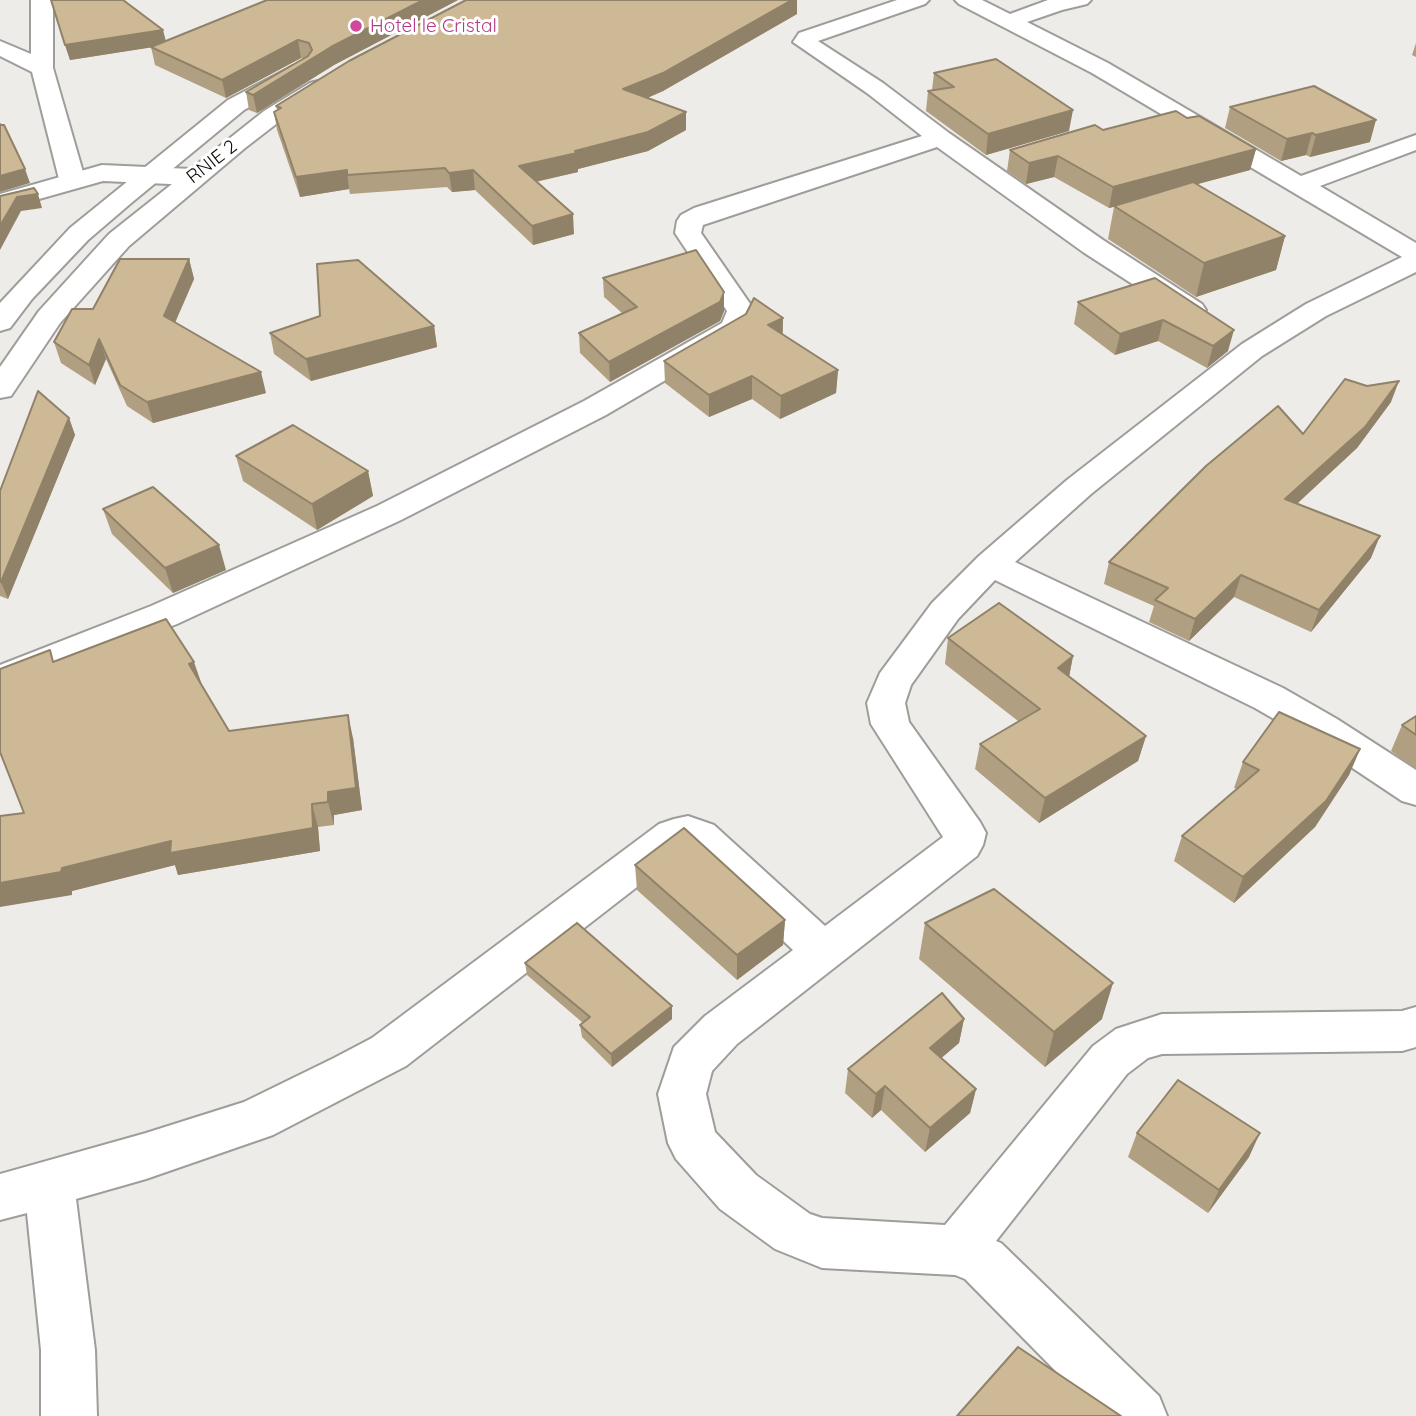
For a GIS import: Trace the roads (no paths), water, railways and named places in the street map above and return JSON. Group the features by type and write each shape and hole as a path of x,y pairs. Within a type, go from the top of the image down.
{"main road":[{"path":"42,0 41,68 72,179"},
{"path":"918,0 807,38 804,42 875,88 981,167 1206,320"},
{"path":"966,0 1100,68 1416,254"},
{"path":"1011,21 1057,4 1080,0"},
{"path":"0,48 41,68"},
{"name":"RNIE 2","path":"0,322 22,293 79,234 151,173 236,104 318,58"},
{"name":"RNIE 2","path":"0,389 49,317 119,240 191,177 272,116 343,72"},
{"path":"1147,118 1173,111"},
{"path":"0,680 164,615 388,513 595,408 734,328 741,311 688,233 690,221 703,214 940,138"},
{"path":"1300,185 1416,142"},
{"path":"981,167 1006,160"},
{"path":"0,202 72,179 109,172 191,177"},
{"path":"1139,1416 982,1261 957,1250 822,1243 793,1232 738,1192 693,1143 682,1094 691,1061 721,1030 962,845 964,833 890,724 886,704 893,682 945,611 991,564 1241,342 1316,310 1416,261"},
{"path":"991,564 1269,698 1323,729 1416,790"},
{"path":"0,1197 146,1156 256,1120 389,1052 674,835 688,832 699,836 823,951"},
{"path":"957,1250 1110,1060 1133,1043 1162,1034 1402,1031 1416,1027"},
{"path":"49,1182 68,1350 69,1416"}],"place":[{"name":"Hotel le Cristal","path":"356,26"}]}
